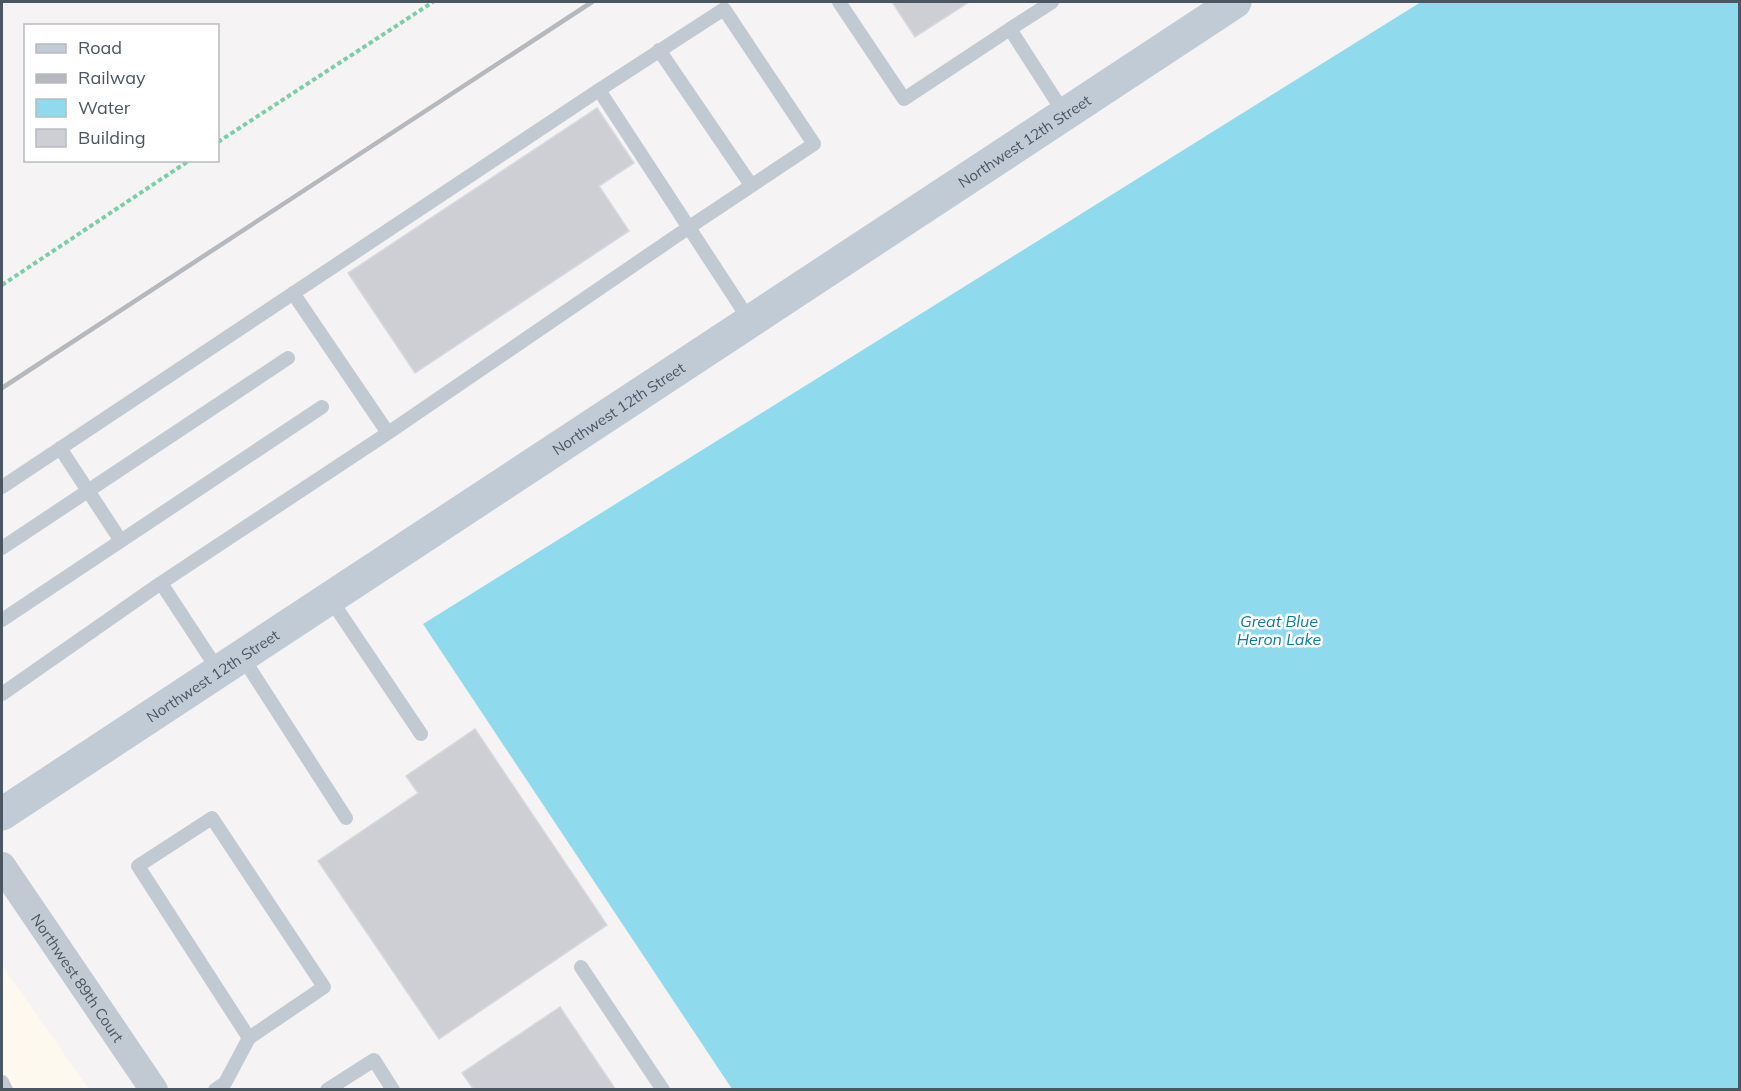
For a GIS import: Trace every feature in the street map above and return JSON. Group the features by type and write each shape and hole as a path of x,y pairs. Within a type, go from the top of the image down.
{"main road":[{"name":"Northwest 12th Street","path":"2,814 1064,112 1235,2"}],"street":[{"name":"Northwest 89th Court","path":"2,866 154,1089"}],"lane":[{"path":"839,2 904,99 1052,2"},
{"path":"2,487 724,9 814,144 388,433 161,583 2,694"},
{"path":"1010,29 1064,112"},
{"path":"659,50 751,185"},
{"path":"599,90 750,321"},
{"path":"293,293 388,433"},
{"path":"2,548 288,358"},
{"path":"2,620 322,407"},
{"path":"60,448 121,541"},
{"path":"161,583 230,662 346,818"},
{"path":"329,597 421,734"},
{"path":"215,1089 225,1083 249,1038 324,987 212,818 138,866 249,1038"},
{"path":"581,967 663,1089"},
{"path":"327,1089 374,1060 393,1089"},
{"path":"2,1082 6,1089"}],"path":[{"path":"219,141 433,2"},
{"path":"2,285 187,162"}],"shaded area":[{"path":"2,965 89,1089 2,1089"}],"water":[{"name":"Great Blue Heron Lake","path":"1421,2 1739,2 1739,1089 732,1089 423,624"}],"building":[{"path":"892,2 969,2 915,37"},
{"path":"597,108 634,163 599,186 629,231 415,373 348,273"},
{"path":"475,729 607,925 439,1039 318,861 418,793 406,776"},
{"path":"560,1007 616,1090 474,1090 462,1073"}],"railway":[{"path":"2,388 592,2"}]}
